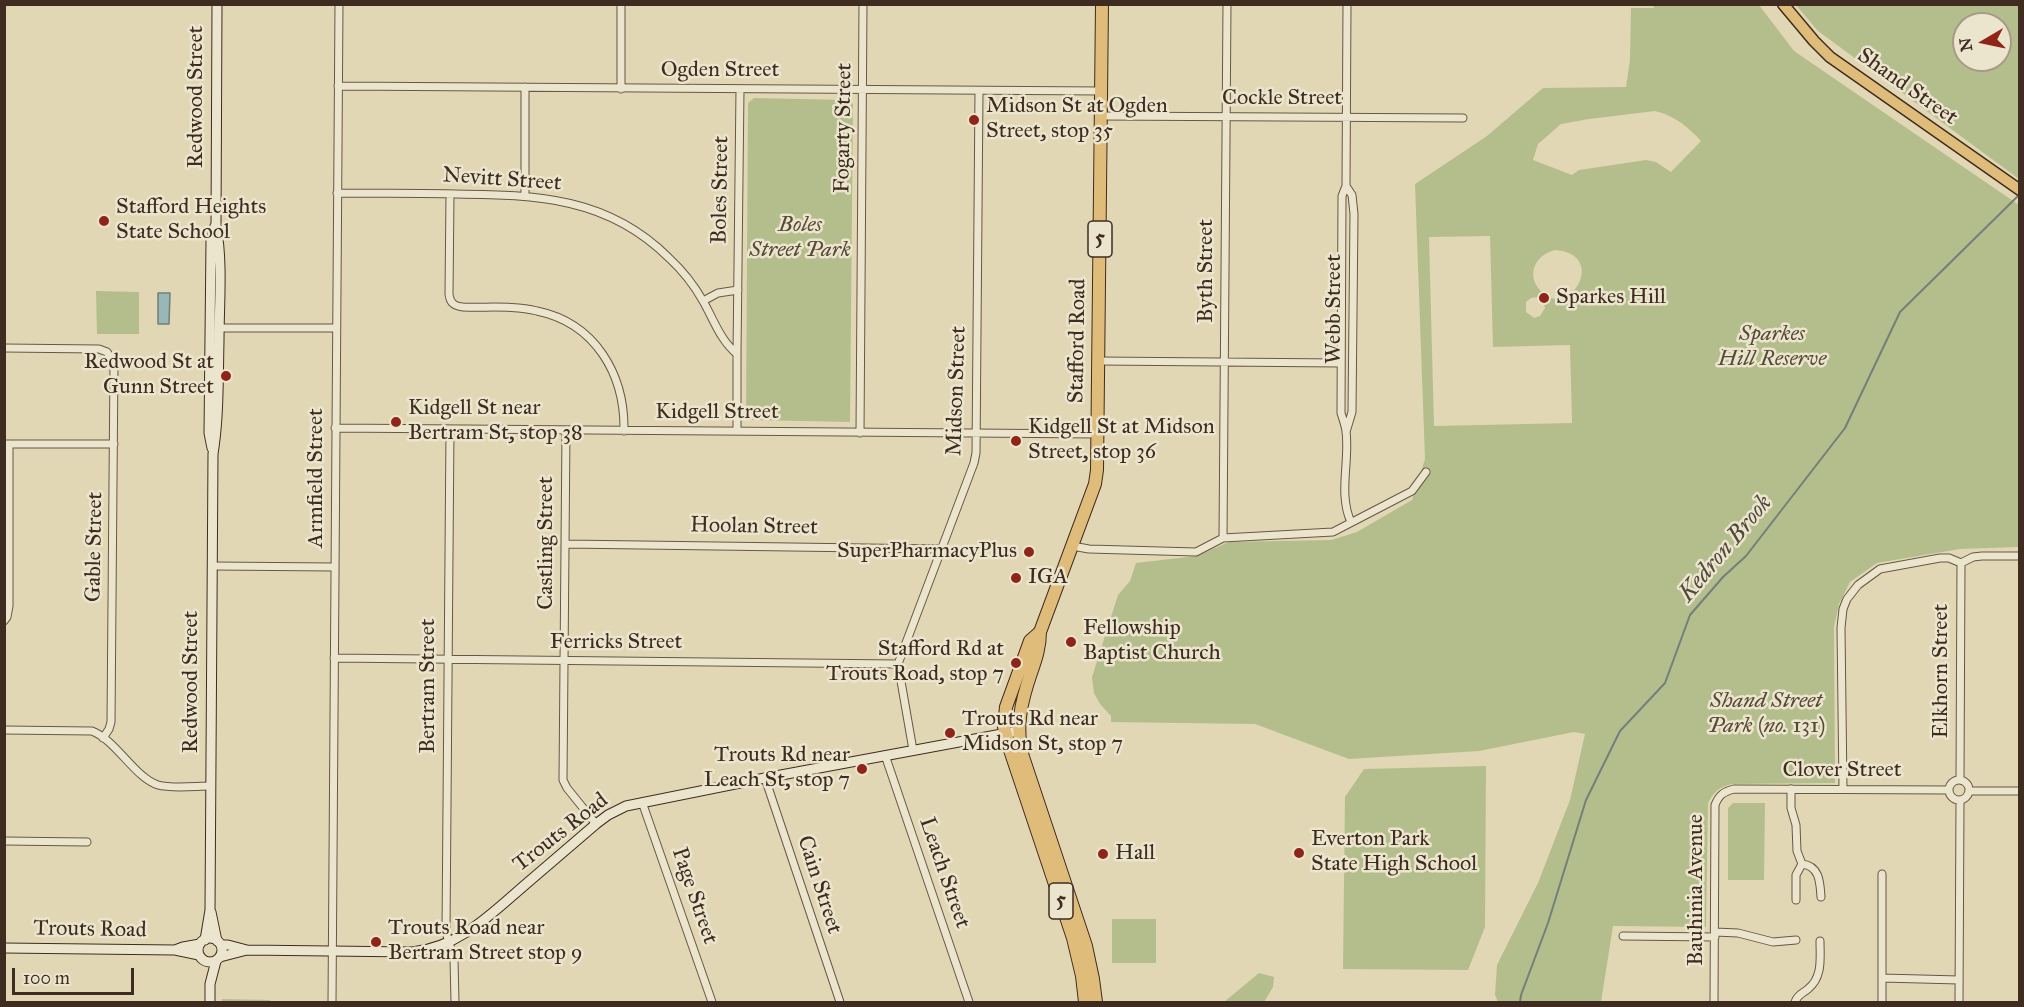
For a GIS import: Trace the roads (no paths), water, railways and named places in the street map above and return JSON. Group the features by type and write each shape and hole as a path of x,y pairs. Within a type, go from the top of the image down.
{"highway":[{"name":"Stafford Road","path":"1096,1002 1086,946 1023,758 1018,731 1023,698 1040,646 1040,632 1095,484 1098,434 1102,4"},
{"name":"Stafford Road","path":"1040,632 1030,641 1008,699 1004,720 1005,733 1073,938 1082,976 1084,1002"}],"main road":[{"name":"Shand Street","path":"1783,4 1830,57 2019,190"}],"street":[{"name":"Redwood Street","path":"202,942 210,910 213,454 217,432 219,328 219,240 216,225 217,4"},
{"name":"Armfield Street","path":"332,1002 339,4"},
{"path":"621,4 621,88"},
{"name":"Fogarty Street","path":"860,433 863,4"},
{"name":"Byth Street","path":"1223,538 1227,4"},
{"name":"Webb Street","path":"1347,4 1346,186 1342,196 1341,412 1346,432 1345,497 1348,515 1352,522"},
{"name":"Ogden Street","path":"338,86 1101,91"},
{"path":"525,87 525,195"},
{"name":"Boles Street","path":"737,354 740,89"},
{"name":"Midson Street","path":"898,664 976,453 979,91"},
{"name":"Cockle Street","path":"1101,116 1463,118"},
{"name":"Webb Street","path":"1346,186 1352,195 1354,214 1352,412 1346,432"},
{"name":"Nevitt Street","path":"337,193 525,195 567,202 592,210 648,239 668,257 703,301 723,339 737,354"},
{"path":"450,194 449,294 451,302 463,307 518,308 539,311 577,328 598,348 614,375 623,406 624,431"},
{"name":"Redwood Street","path":"213,454 209,433 210,283 211,241 216,225"},
{"path":"703,301 718,294 738,290"},
{"path":"219,328 336,328"},
{"name":"Gable Street","path":"4,348 99,349 110,355 114,368 111,722 104,738"},
{"path":"736,431 737,354"},
{"path":"1099,361 1341,363"},
{"name":"Kidgell Street","path":"335,428 1098,434"},
{"name":"Bertram Street","path":"450,429 446,932 455,963 455,1002"},
{"name":"Castling Street","path":"566,430 564,783 596,824"},
{"path":"4,621 9,606 7,444 114,444"},
{"path":"1072,546 1089,549 1196,552 1223,538 1333,532 1412,492 1426,472"},
{"name":"Hoolan Street","path":"566,544 941,549"},
{"path":"1843,789 1841,628 1843,609 1847,599 1858,585 1880,569 1940,558 1961,562 1982,556 2019,556"},
{"name":"Elkhorn Street","path":"1960,780 1961,562"},
{"path":"213,566 334,567"},
{"name":"Ferricks Street","path":"333,658 898,664"},
{"path":"898,664 914,750"},
{"path":"4,730 96,732 149,780 159,786 211,786"},
{"name":"Trouts Road","path":"219,943 247,950 412,951 429,949 449,943 473,930 596,824 617,810 642,802 1018,731"},
{"name":"Leach Street","path":"885,755 969,1002"},
{"name":"Cain Street","path":"765,778 840,1002"},
{"path":"1960,780 1966,782 1970,791 1966,799 1960,801 1952,798 1949,790 1951,784 1960,780"},
{"name":"Clover Street","path":"1734,789 1949,790"},
{"name":"Bauhinia Avenue","path":"1714,1002 1715,805 1718,797 1734,789"},
{"path":"1791,789 1791,808 1796,825 1797,851 1802,864 1796,875 1796,900"},
{"path":"1970,791 2019,791"},
{"path":"1959,1002 1960,801"},
{"name":"Page Street","path":"642,802 712,1002"},
{"path":"4,842 87,842"},
{"path":"1802,864 1815,869 1820,879 1821,897"},
{"path":"1882,874 1882,1002"},
{"name":"Redwood Street","path":"210,910 219,943"},
{"path":"1623,936 1738,933 1773,942 1796,940"},
{"path":"210,984 222,953 219,943 211,939 202,942 202,958 210,984 210,1002"},
{"path":"1795,1002 1800,993 1808,988 1819,974 1820,941"},
{"name":"Trouts Road","path":"175,950 202,942"},
{"name":"Trouts Road","path":"4,948 175,950 202,958"},
{"name":"Trouts Road","path":"218,959 247,950"},
{"path":"202,958 212,962 218,959"},
{"path":"1882,978 1959,980"}],"water":[{"path":"158,293 170,293 169,324 158,324"}],"waterway":[{"name":"Kedron Brook","path":"1520,1002 1548,923 1586,800 1620,731 1665,683 1690,615 1723,577 1746,556 1845,428 1900,312 2020,194"}],"place":[{"name":"Midson St at Ogden Street, stop 35","path":"974,120"},
{"name":"Stafford Heights State School","path":"104,221"},
{"name":"Sparkes Hill","path":"1544,298"},
{"name":"Redwood St at Gunn Street","path":"226,376"},
{"name":"Kidgell St near Bertram St, stop 38","path":"396,422"},
{"name":"Kidgell St at Midson Street, stop 36","path":"1016,441"},
{"name":"SuperPharmacyPlus","path":"1029,552"},
{"name":"IGA","path":"1016,578"},
{"name":"Fellowship Baptist Church","path":"1071,642"},
{"name":"Stafford Rd at Trouts Road, stop 7","path":"1016,663"},
{"name":"Trouts Rd near Midson St, stop 7","path":"950,733"},
{"name":"Trouts Rd near Leach St, stop 7","path":"862,769"},
{"name":"Everton Park State High School","path":"1299,853"},
{"name":"Hall","path":"1103,854"},
{"name":"Trouts Road near Bertram Street stop 9","path":"376,942"}],"park label":[{"name":"Boles Street Park","path":"800,238"},
{"name":"Sparkes Hill Reserve","path":"1772,348"},
{"name":"Shand Street Park (no. 131)","path":"1766,714"}]}
